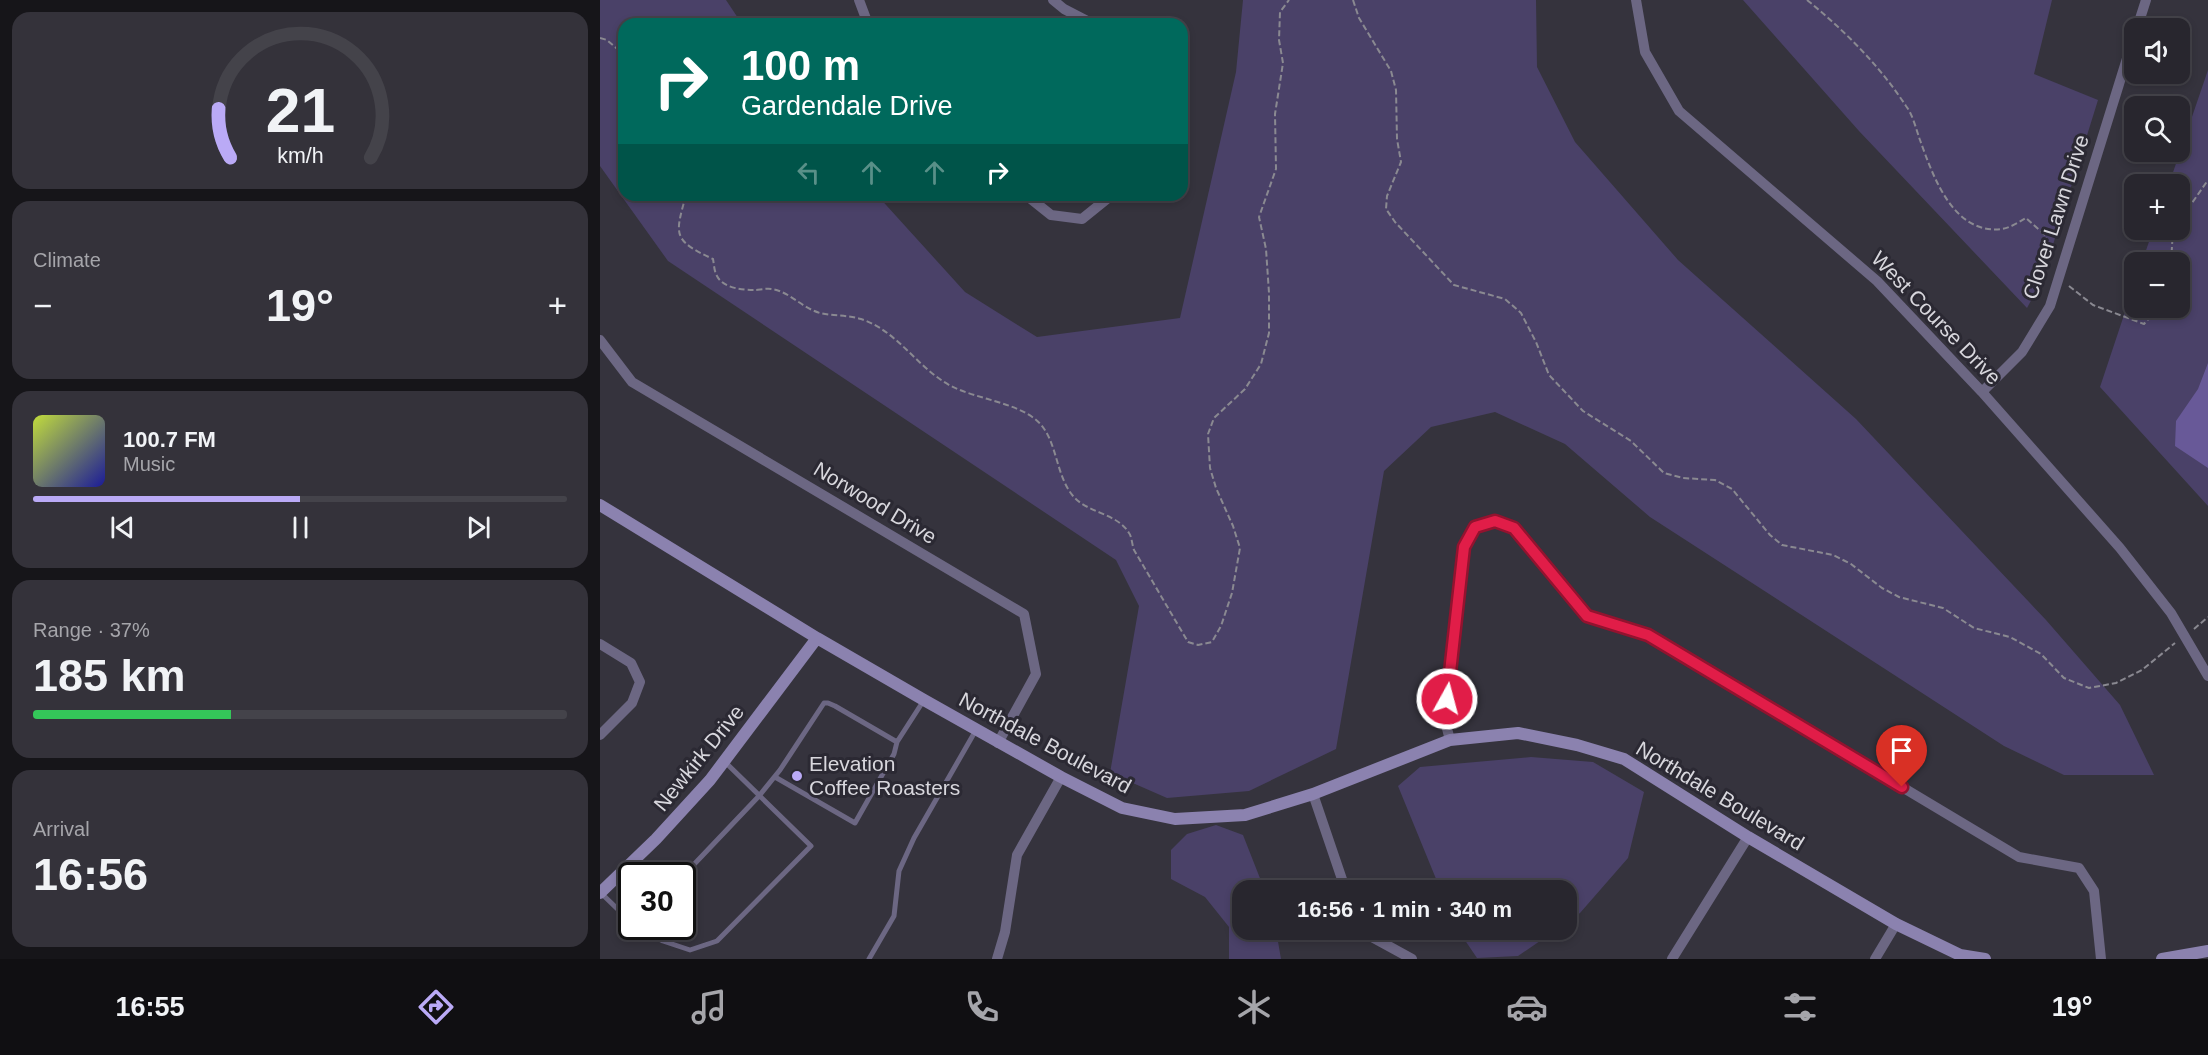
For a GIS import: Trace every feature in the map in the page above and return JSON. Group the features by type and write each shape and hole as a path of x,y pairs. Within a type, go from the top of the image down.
{"street":[{"path":"859,0 866,18"},
{"path":"1053,0 1081,18"},
{"name":"West Course Drive","path":"1636,0 1645,52 1679,111 1877,281 1982,392 2120,548 2171,613 2208,676"},
{"path":"2140,18 2146,0"},
{"name":"Clover Lawn Drive","path":"1982,392 2022,352 2050,306 2124,68"},
{"path":"1034,201 1051,215 1082,219 1104,201"},
{"name":"Norwood Drive","path":"600,340 632,382 1024,614 1036,674 998,743"},
{"name":"Northdale Boulevard","path":"600,505 817,638 998,743 1122,808 1174,819 1245,815 1313,794 1450,740 1518,733 1577,745 1624,759 1748,837 1896,924 1960,955 1985,959"},
{"path":"1450,740 1445,721 1464,547 1475,527 1495,521 1514,528 1587,616 1648,635 2019,857 2079,868 2094,891 2101,959"},
{"name":"Newkirk Drive","path":"600,893 656,839 710,780 817,638"},
{"path":"600,644 631,663 640,682 632,703 600,735"},
{"path":"998,959 1005,932 1017,855 1060,777"},
{"path":"1313,794 1342,880"},
{"path":"1672,959 1748,837"},
{"path":"1875,959 1896,924"},
{"path":"1379,940 1412,959"},
{"path":"2162,959 2208,951"}],"lane":[{"path":"775,777 855,823 894,754 897,742 924,700"},
{"path":"696,862 775,777 824,703 835,706 897,742"},
{"path":"869,959 894,916 899,871 914,838 976,730"},
{"path":"661,940 690,950 717,941 811,846 724,761"},
{"path":"600,893 618,910"}],"path":[{"path":"684,201 678,221 680,235 690,248 712,259 717,277 729,287 751,290 771,289 786,294 803,306 820,313 860,319 885,330 933,375 952,386 981,398 1021,410 1037,420 1049,437 1060,477 1073,497 1089,508 1120,523 1129,533 1134,550 1188,642 1198,645 1212,642 1221,626 1232,592 1240,548 1210,468 1208,434 1214,418 1245,389 1261,364 1269,333 1267,260 1260,217 1276,169 1275,114 1283,63 1279,40 1280,12 1289,0"},
{"path":"1353,0 1359,18 1391,71 1396,90 1397,139 1401,162 1387,196 1386,209 1395,222 1454,285 1505,299 1521,313 1549,375 1583,411 1631,441 1664,474 1714,480 1724,484 1732,489 1770,535 1782,545 1833,555 1851,564 1882,588 1899,597 1943,608 1974,628 2010,638 2041,654 2064,678 2089,688 2116,683 2142,670 2208,617"},
{"path":"1807,0 1840,26 1868,55 1908,108 1940,190 1961,217 1981,229 2004,229 2026,218 2044,235 2052,257"},
{"path":"600,38 607,40 618,50"},
{"path":"2190,205 2208,180"},
{"path":"2059,278 2093,305 2124,317"},
{"path":"2128,318 2144,324 2149,318"}],"shaded area":[{"path":"600,0 726,0 738,18 618,18 618,191 600,166"},
{"path":"1243,0 1536,0 1537,67 1575,142 1678,260 1856,419 2046,620 2120,705 2154,775 2064,775 2004,746 1650,517 1565,444 1495,412 1431,427 1384,471 1336,749 1249,791 1167,798 1110,773 1139,606 1116,560 668,261 625,201 882,201 965,292 1037,337 1180,318 1236,72"},
{"path":"1743,0 2052,0 2034,74 2098,100 2042,280 2027,308 1859,131"},
{"path":"2208,70 2208,506 2100,387 2124,315 2124,318 2190,318 2190,252 2145,252 2150,240 2190,240 2190,174 2172,174 2177,162 2190,162 2190,123"},
{"path":"2208,363 2208,468 2175,446 2176,421 2198,389"},
{"path":"1531,757 1593,762 1644,792 1628,858 1577,915 1577,880 1436,880 1398,786 1420,767"},
{"path":"1216,825 1243,835 1261,880 1232,880 1232,940 1278,940 1281,959 1229,959 1229,927 1205,897 1171,879 1171,850 1187,834"},
{"path":"1465,940 1541,940 1518,956 1477,958"}],"place":[{"name":"Elevation Coffee Roasters","path":"797,776"}],"route":[{"path":"1447,699 1464,547 1475,527 1495,521 1514,528 1587,616 1648,635 1902,787"}]}
